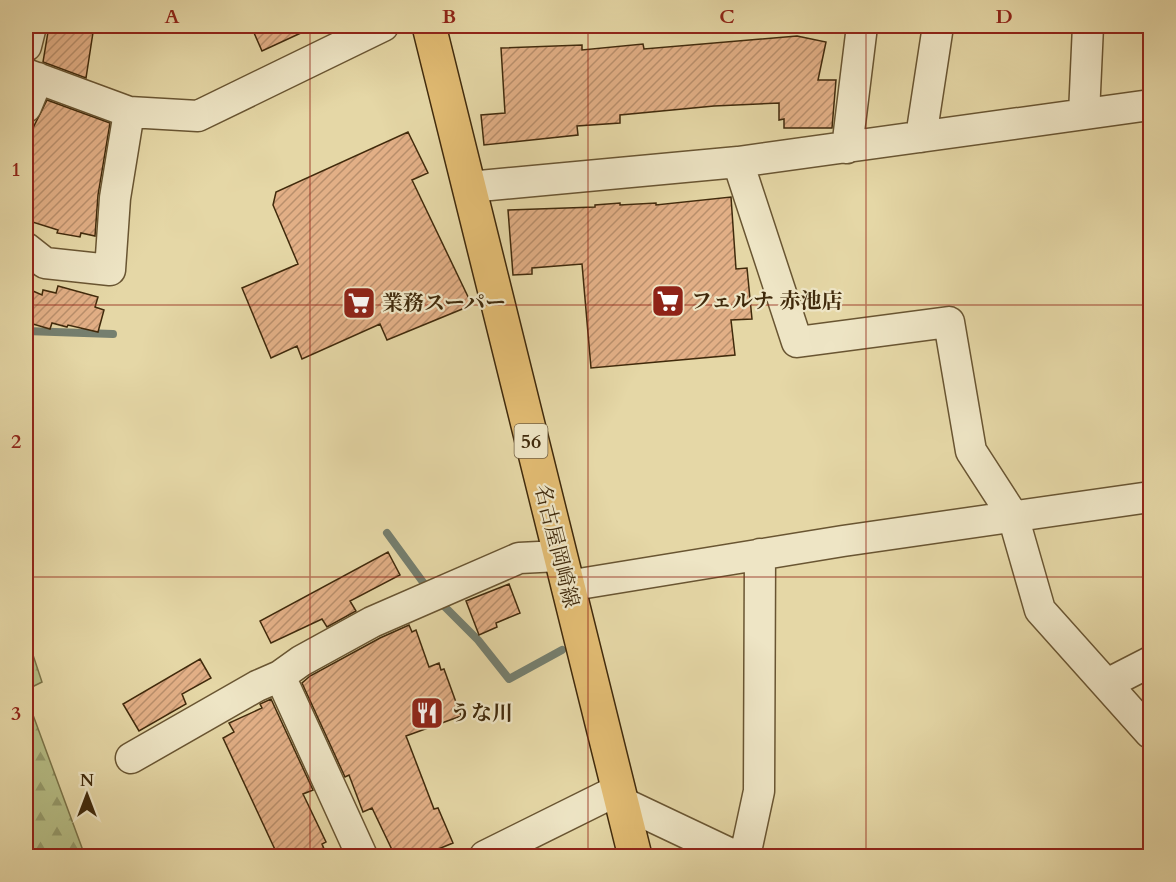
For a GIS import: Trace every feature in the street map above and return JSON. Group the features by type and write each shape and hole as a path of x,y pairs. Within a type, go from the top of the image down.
{"main road":[{"name":"名古屋岡崎線","path":"429,26 635,856"}],"street":[{"path":"26,46 30,26"},
{"path":"26,107 32,76 129,112 198,116 383,26"},
{"path":"847,148 862,26"},
{"path":"921,137 938,26"},
{"path":"1084,114 1088,26"},
{"path":"469,187 738,162 1150,105"},
{"path":"26,248 45,263 110,270 115,198 129,112"},
{"path":"738,162 797,342 950,322 971,451 1013,516 1040,610 1150,733"},
{"path":"131,758 256,686 280,676 301,661 372,622 443,589 519,558 563,571 760,554 1150,496"},
{"path":"745,856 759,791 760,554"},
{"path":"1107,684 1150,662"},
{"path":"280,676 362,856"},
{"path":"485,856 620,796 735,856"}],"green space":[{"path":"26,634 42,682 26,690"},
{"path":"26,696 85,856 26,856"}],"building":[{"path":"49,26 94,26 86,78 43,62"},
{"path":"251,26 316,26 262,51"},
{"path":"797,36 826,42 818,80 836,80 832,128 784,128 784,119 779,120 779,103 714,106 620,115 620,123 577,126 578,135 484,145 481,115 505,113 501,48 582,45 582,50 643,44 644,49"},
{"path":"47,100 110,123 98,195 95,236 81,233 80,237 57,233 58,230 26,220 26,142"},
{"path":"408,132 428,173 412,180 472,305 387,340 380,324 302,359 297,346 271,358 242,288 298,264 273,205 276,192"},
{"path":"731,197 736,269 747,268 752,319 731,320 735,355 591,368 582,264 532,268 532,274 513,275 508,210 595,207 595,205 620,203 620,205 656,203 656,205"},
{"path":"58,286 98,297 95,307 104,310 98,332 52,323 50,329 26,322 26,288 42,295 43,290 56,293"},
{"path":"388,552 400,575 350,601 356,611 327,627 322,619 271,643 260,621"},
{"path":"509,584 520,613 496,623 497,627 479,635 466,601"},
{"path":"409,625 412,632 416,630 429,667 439,663 441,670 444,669 461,716 406,736 434,809 438,808 453,843 421,856 395,856 372,808 363,812 349,775 345,777 302,683 310,676 380,638"},
{"path":"200,659 211,678 182,694 186,704 139,731 123,704"},
{"path":"271,699 313,790 303,794 326,842 322,844 327,856 278,856 223,738 234,732 229,723 262,708 260,704"}],"waterway":[{"path":"26,331 113,334"},
{"path":"387,533 428,589"},
{"path":"438,600 478,640 509,679 562,650"}],"place":[{"name":"フェルナ 赤池店","path":"668,301"},
{"name":"業務スーパー","path":"359,303"},
{"name":"うな川","path":"427,713"}]}
